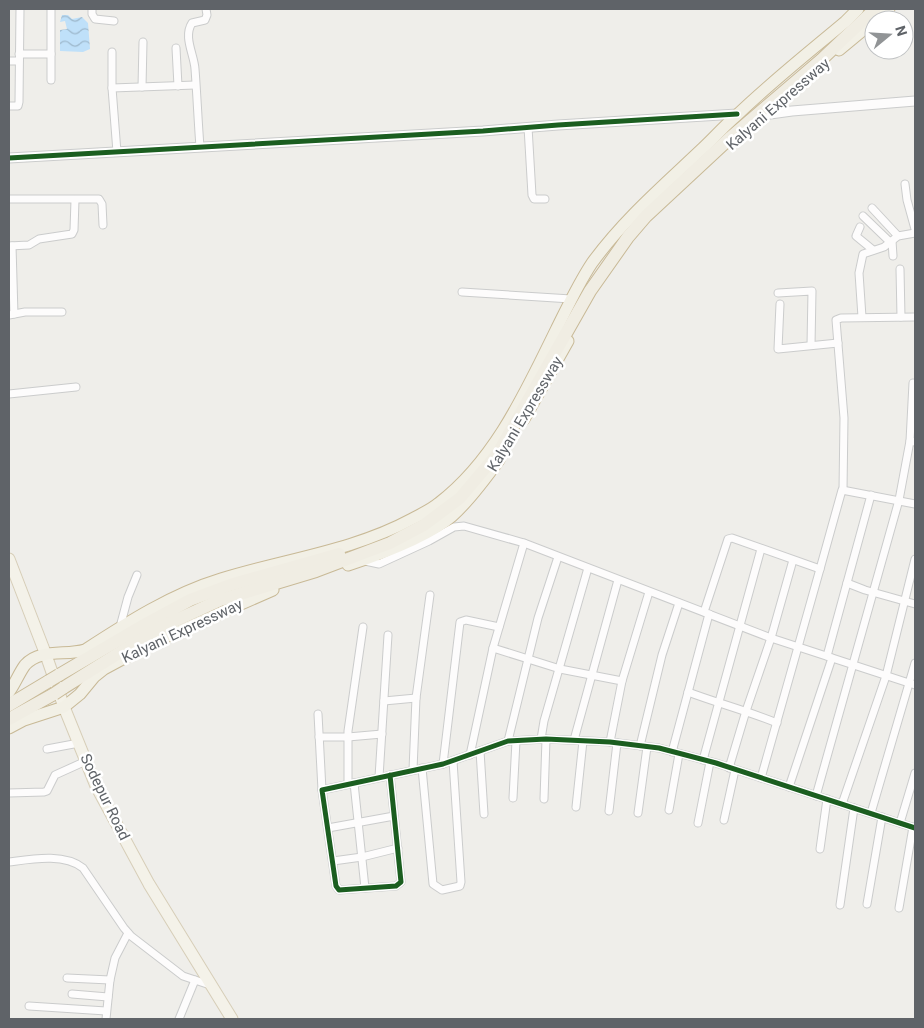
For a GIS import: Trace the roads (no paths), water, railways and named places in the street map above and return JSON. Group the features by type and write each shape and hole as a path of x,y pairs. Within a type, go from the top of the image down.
{"highway":[{"name":"Kalyani Expressway","path":"9,692 26,664 46,654 85,650 120,627 191,590 272,564 339,548 390,531 436,505 464,482 499,438 591,264 622,226 640,205 737,114 858,9"},
{"path":"9,705 190,600 230,585 297,567 388,538 437,510 452,498 467,483 501,441 542,368 586,281 640,211 866,9"},
{"path":"9,719 59,691 159,628 220,600 316,571 390,543 424,524 460,498 498,453 590,291 628,237 646,216 689,176 821,60 875,9"},
{"name":"Kalyani Expressway","path":"9,728 24,720 64,707 80,694 104,668 154,642 264,593 362,560 423,534 452,516 504,453 553,371 583,312 621,252 636,233 763,115 864,30"}],"main road":[{"name":"Sodepur Road","path":"9,559 46,654 64,707 96,786 149,884 232,1019"}],"street":[{"path":"9,106 18,106 19,102 20,9"},
{"path":"50,80 51,9"},
{"path":"92,9 95,19 114,20"},
{"path":"200,147 195,65 189,45 192,23 205,20 207,15 206,9"},
{"path":"142,87 143,42"},
{"path":"176,48 178,86"},
{"path":"112,52 112,88 117,152"},
{"path":"9,61 20,57 51,54"},
{"path":"112,88 195,85"},
{"path":"763,115 792,110 915,101"},
{"path":"9,158 737,114"},
{"path":"528,127 532,195 534,199 545,200"},
{"path":"905,184 907,200 915,229"},
{"path":"9,199 101,200 103,225"},
{"path":"62,312 11,314 10,246 27,245 39,239 72,234 74,230 75,200"},
{"path":"872,208 894,240 893,256"},
{"path":"862,216 894,240"},
{"path":"860,227 856,236 873,250"},
{"path":"862,317 859,271 863,254 915,233"},
{"path":"900,270 901,317"},
{"path":"778,293 812,291 812,346"},
{"path":"462,292 571,299"},
{"path":"780,304 778,349 838,343"},
{"path":"761,778 842,490 844,418 836,320 862,317 915,317"},
{"path":"816,796 852,664 874,593 913,441 913,383"},
{"path":"9,394 76,387"},
{"path":"842,490 915,504"},
{"path":"789,787 829,657 871,495"},
{"path":"362,560 379,564 429,542 454,527 464,526 524,543 771,638 912,684"},
{"path":"669,810 676,752 688,692 706,613 727,540 732,538 820,569"},
{"path":"470,755 493,648 524,543"},
{"path":"698,823 706,761 719,704 761,549"},
{"path":"508,741 538,618 558,557"},
{"path":"842,804 886,676 915,559"},
{"path":"724,820 732,769 746,711 771,638 793,560"},
{"path":"544,799 544,721 588,568"},
{"path":"120,627 128,597 137,575"},
{"path":"574,740 590,676 618,580"},
{"path":"847,583 874,593 915,604"},
{"path":"609,811 613,742 622,681 649,592"},
{"path":"413,770 416,698 430,594"},
{"path":"638,813 644,746 662,655 679,603"},
{"path":"443,764 460,622 466,620 500,627"},
{"path":"363,627 348,737 351,783 358,822 365,888"},
{"path":"379,778 388,634"},
{"path":"493,648 560,669 622,681"},
{"path":"871,813 912,684 915,663"},
{"path":"688,692 777,723"},
{"path":"384,701 416,698"},
{"path":"318,714 322,790 338,889 342,891 396,886 401,882 390,775"},
{"path":"319,737 382,734"},
{"path":"322,790 443,764 508,741 544,739 613,742 676,752 914,828 899,908"},
{"path":"513,798 516,741"},
{"path":"576,806 583,741"},
{"path":"47,749 79,743"},
{"path":"480,751 484,814"},
{"path":"9,793 47,791 55,776 86,761"},
{"path":"422,768 433,884 442,890 460,886 462,882 453,761"},
{"path":"900,823 915,774"},
{"path":"820,849 827,799"},
{"path":"840,905 854,808"},
{"path":"328,828 394,816"},
{"path":"867,904 882,817"},
{"path":"333,861 362,857 398,848"},
{"path":"9,862 67,859 78,864 83,868 128,933 184,976 212,986"},
{"path":"106,1019 110,980 115,958 128,933"},
{"path":"67,978 110,980"},
{"path":"179,1019 195,980"},
{"path":"72,994 108,996"},
{"path":"29,1006 106,1011"}],"water":[{"path":"62,15 68,15 72,19 82,17 88,23 90,49 83,52 60,51 60,30 67,29 65,21 60,22"}]}
